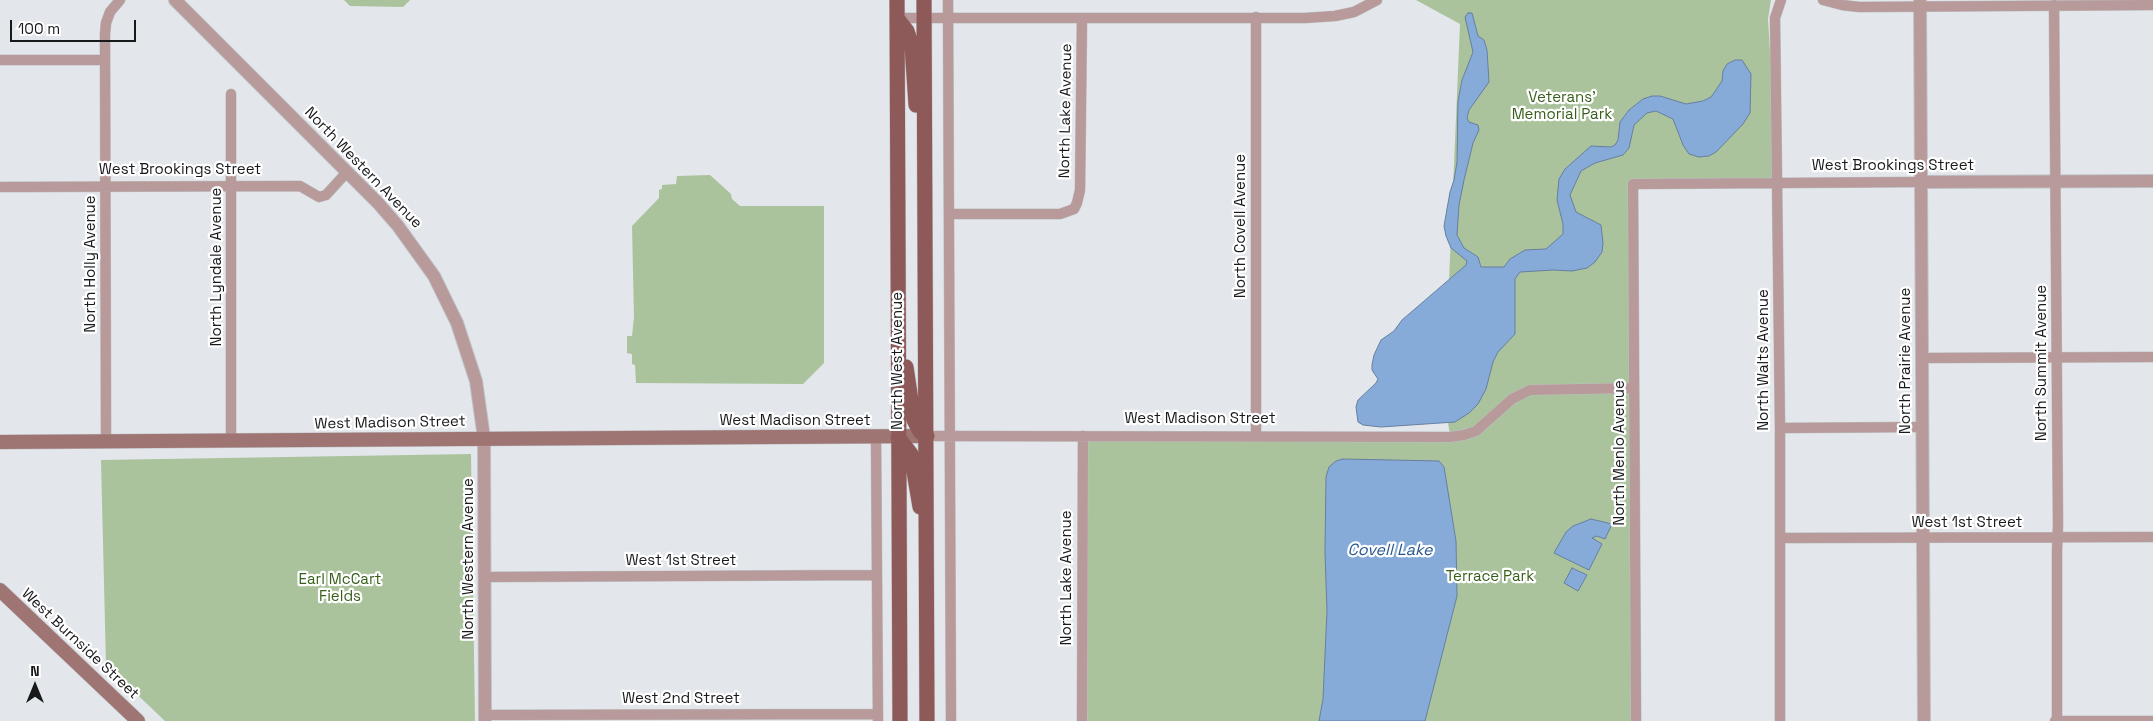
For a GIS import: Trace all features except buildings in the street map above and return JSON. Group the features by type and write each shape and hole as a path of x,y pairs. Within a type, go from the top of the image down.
{"main road":[{"name":"North West Avenue","path":"897,0 900,721"},
{"path":"913,0 915,7 924,18"},
{"name":"North West Avenue","path":"924,0 927,721"},
{"path":"897,18 907,31 912,46 918,126 925,165"},
{"path":"898,339 907,375 914,420 920,432 927,436"},
{"name":"West Madison Street","path":"0,442 927,436"},
{"path":"898,437 911,454 918,498 927,529"},
{"name":"West Burnside Street","path":"0,590 138,721"}],"street":[{"name":"North Holly Avenue","path":"106,442 106,23 110,12 120,0"},
{"name":"North Western Avenue","path":"175,0 347,172 398,226 440,285 465,344 476,381 484,438 485,718"},
{"path":"948,0 951,721"},
{"path":"897,18 1335,16 1354,12 1377,0"},
{"name":"North Walts Avenue","path":"1780,721 1780,428 1776,18 1781,0"},
{"path":"1823,0 1835,4 1859,7 1920,3 2153,5"},
{"name":"North Prairie Avenue","path":"1920,3 1924,721"},
{"name":"North Summit Avenue","path":"2054,5 2057,358 2056,721"},
{"name":"North Covell Avenue","path":"1256,17 1256,436"},
{"name":"North Lake Avenue","path":"949,214 1060,214 1074,209 1080,190 1082,18"},
{"path":"0,60 105,60"},
{"name":"North Lyndale Avenue","path":"231,94 232,441"},
{"name":"West Brookings Street","path":"0,187 300,186 319,197 326,195 347,172"},
{"name":"West Brookings Street","path":"1633,184 2153,181"},
{"name":"North Menlo Avenue","path":"1633,184 1636,721"},
{"path":"1922,358 2153,357"},
{"name":"West Madison Street","path":"927,436 1464,435 1476,431 1512,399 1530,390 1550,388 1634,388"},
{"path":"1780,428 1923,427"},
{"name":"North Lake Avenue","path":"1082,436 1082,721"},
{"name":"North West Avenue","path":"876,437 878,718"},
{"name":"West 1st Street","path":"1780,538 2153,537"},
{"name":"West 1st Street","path":"485,577 877,576"},
{"name":"West 2nd Street","path":"485,718 878,718"},
{"path":"2056,721 2153,721"}],"green space":[{"path":"344,0 410,0 403,7 350,6"},
{"name":"Terrace Park","path":"1416,0 1771,0 1768,19 1778,183 1634,184 1636,721 1083,721 1083,436 1450,435 1444,398 1460,24"},
{"path":"710,175 731,194 732,199 740,206 824,206 824,363 803,384 636,383 632,354 627,353 627,336 632,336 634,317 632,226 659,198 659,190 662,189 662,185 676,184 677,176"},
{"name":"Earl McCart Fields","path":"471,454 475,721 165,721 106,665 101,460"}],"water":[{"path":"1468,13 1472,13 1478,36 1484,40 1487,50 1489,82 1469,110 1467,118 1469,122 1478,125 1479,130 1473,143 1464,180 1459,205 1457,235 1464,248 1478,257 1481,267 1504,267 1510,259 1525,250 1546,249 1563,234 1563,224 1557,200 1559,179 1565,169 1591,146 1611,147 1615,145 1618,140 1620,122 1629,110 1643,99 1660,96 1686,104 1703,101 1711,97 1722,81 1723,71 1727,64 1735,60 1742,60 1751,74 1750,113 1743,124 1716,152 1709,156 1699,157 1689,154 1683,145 1673,119 1656,111 1647,113 1634,125 1629,148 1623,155 1595,163 1581,171 1570,195 1576,212 1601,225 1602,252 1595,262 1587,268 1572,271 1520,272 1515,279 1515,334 1498,352 1493,362 1486,389 1478,404 1469,413 1455,422 1381,427 1363,425 1358,422 1356,407 1358,400 1378,379 1372,370 1372,365 1374,355 1381,340 1394,331 1402,320 1466,265 1467,261 1451,248 1444,226 1457,162 1458,101 1462,80 1473,52 1465,17"},
{"name":"Covell Lake","path":"1343,459 1439,461 1444,467 1456,541 1457,596 1425,721 1319,721 1323,699 1327,611 1325,552 1326,477 1329,467 1336,461"},
{"path":"1591,519 1612,524 1605,539 1597,536 1592,538 1602,544 1589,570 1554,553 1566,532 1573,526"},
{"path":"1572,568 1587,575 1578,591 1564,583"}],"park label":[{"name":"Veterans' Memorial Park","path":"1562,106"}]}
